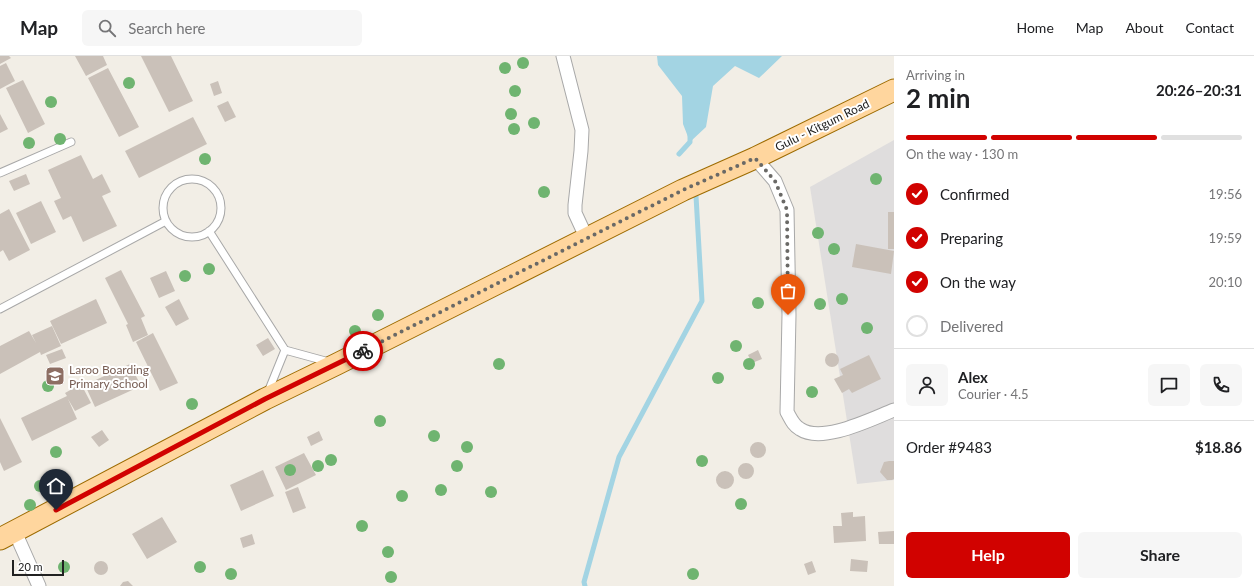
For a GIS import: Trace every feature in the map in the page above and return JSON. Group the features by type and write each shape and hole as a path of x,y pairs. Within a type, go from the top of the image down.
{"main road":[{"name":"Gulu - Kitgum Road","path":"7,536 265,399 683,190 755,158 894,90"}],"street":[{"path":"563,56 582,130 575,213 587,239"},
{"path":"755,158 775,181 787,210 787,412 794,424 801,430 824,434 850,427 894,410"},
{"path":"7,536 39,586"}],"lane":[{"path":"0,173 71,142"},
{"path":"183,180 199,180 213,188 218,194 220,202 219,218 209,231 194,236 185,236 174,230 166,221 163,205 170,190 183,180"},
{"path":"0,309 166,221"},
{"path":"209,231 285,350 337,364"},
{"path":"265,399 285,350"}],"shaded area":[{"path":"894,140 894,480 857,484 810,187"}],"water":[{"path":"657,56 782,56 759,78 735,66 713,86 706,127 690,142 683,124 682,96 658,65"}],"building":[{"path":"0,56 9,56 11,58 0,64"},
{"path":"75,56 103,56 107,65 86,76"},
{"path":"141,56 171,56 193,101 169,112"},
{"path":"6,63 15,81 0,89 0,66"},
{"path":"108,68 139,127 119,137 88,78"},
{"path":"23,80 45,124 28,133 6,88"},
{"path":"218,81 222,93 214,96 210,84"},
{"path":"228,101 236,117 225,122 217,106"},
{"path":"0,114 8,129 0,133"},
{"path":"193,117 207,144 139,178 125,151"},
{"path":"81,155 93,179 102,174 111,192 102,196 117,226 83,242 71,216 63,220 54,201 61,198 48,170"},
{"path":"26,174 30,184 14,191 9,181"},
{"path":"41,201 56,232 31,244 16,213"},
{"path":"9,209 30,250 9,261 3,250 0,252 0,214"},
{"path":"888,212 894,212 894,249 888,249"},
{"path":"856,244 894,251 891,274 852,267"},
{"path":"121,270 145,316 141,318 148,335 133,342 126,325 128,324 105,278"},
{"path":"166,271 175,291 159,298 150,278"},
{"path":"96,299 107,323 61,344 50,321"},
{"path":"179,299 189,319 176,326 165,307"},
{"path":"52,326 61,346 41,355 40,352 0,374 0,346 29,331 36,343 32,335"},
{"path":"153,333 178,383 160,391 136,342"},
{"path":"268,338 275,349 263,356 256,345"},
{"path":"62,349 66,358 50,364 46,355"},
{"path":"758,350 762,359 752,363 748,355"},
{"path":"829,353 835,353 839,357 839,363 835,367 829,367 825,363 825,357"},
{"path":"869,355 881,379 852,393 849,389 842,393 834,379 843,375 840,369"},
{"path":"130,364 141,386 95,407 85,385"},
{"path":"81,384 91,403 75,411 68,399 77,419 32,441 21,418 67,396 65,393"},
{"path":"0,418 22,462 4,471 0,462"},
{"path":"102,430 109,440 99,447 91,437"},
{"path":"319,431 323,440 311,446 307,437"},
{"path":"758,442 764,444 766,450 764,456 758,458 752,456 750,450 752,444"},
{"path":"304,453 316,475 286,490 275,467"},
{"path":"894,461 894,479 892,480 887,480 880,472 884,462"},
{"path":"746,463 752,465 754,471 752,477 746,479 740,477 738,471 740,465"},
{"path":"263,470 274,496 241,511 230,485"},
{"path":"725,471 731,474 734,480 731,486 725,489 719,486 716,480 719,474"},
{"path":"298,487 306,508 293,513 285,492"},
{"path":"853,512 853,517 865,516 866,541 834,543 833,526 842,526 841,513"},
{"path":"162,517 177,542 147,559 132,534"},
{"path":"894,531 894,544 879,544 878,532"},
{"path":"252,534 255,544 243,548 240,538"},
{"path":"851,559 868,561 867,572 850,571"},
{"path":"98,561 104,561 108,565 108,571 104,575 98,575 94,571 94,565"},
{"path":"812,561 816,572 808,575 804,564"},
{"path":"128,581 133,586 120,586 123,582"}],"waterway":[{"path":"679,154 690,142 690,135"},
{"path":"585,586 584,582 619,457 702,301 696,196"}],"way so far":[{"path":"363,351 683,190 755,158 775,181 787,210 788,315"}],"place":[{"name":"Laroo Boarding Primary School","path":"55,376"}],"route":[{"path":"56,510 265,399 363,351"}]}
